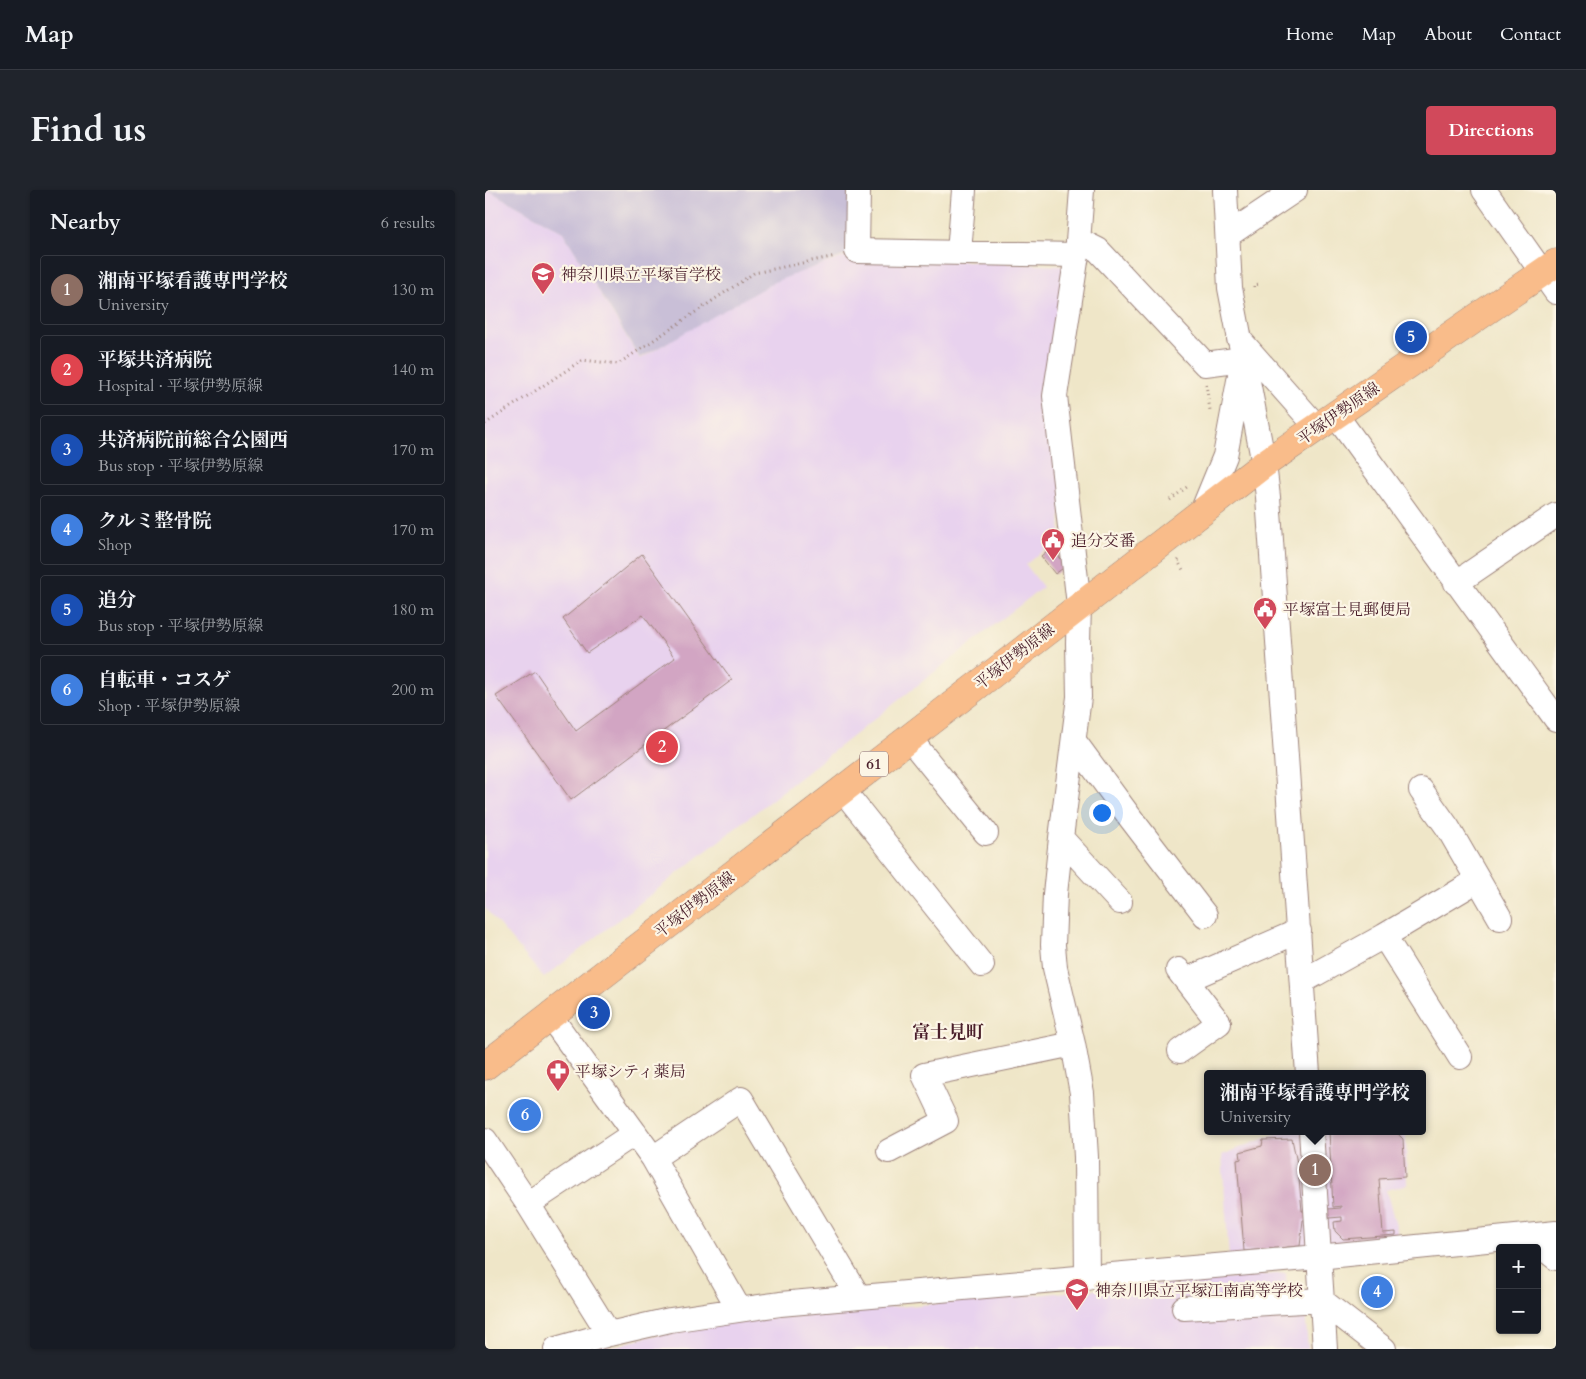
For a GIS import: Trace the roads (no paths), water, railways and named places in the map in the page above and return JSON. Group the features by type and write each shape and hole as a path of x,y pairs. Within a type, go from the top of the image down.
{"main road":[{"name":"平塚伊勢原線","path":"485,1066 1079,605 1264,464 1326,421 1552,276"}],"street":[{"path":"858,190 857,251 959,253 1078,247 1098,250 1205,364 1241,349"},
{"path":"959,253 964,190"},
{"path":"1082,190 1078,247 1055,396 1079,605 1079,697 1055,894 1053,945 1055,968 1073,1044 1082,1093 1087,1157 1087,1278"},
{"path":"1225,190 1230,288 1264,464 1303,981 1308,1070"},
{"path":"1228,235 1295,190"},
{"path":"1484,190 1552,276"},
{"path":"1241,349 1326,421 1456,583 1556,719"},
{"path":"1202,512 1225,456 1241,349"},
{"path":"1456,583 1556,514"},
{"path":"909,738 986,833"},
{"path":"1074,741 1205,915"},
{"path":"842,790 982,965"},
{"path":"1421,790 1448,828 1500,918"},
{"path":"1061,838 1120,902"},
{"path":"1303,981 1385,936 1478,880"},
{"path":"1180,1051 1219,1023 1182,975 1299,931"},
{"path":"1385,936 1460,1057"},
{"path":"550,1016 653,1158 739,1309"},
{"path":"889,1151 946,1121 924,1075 1073,1044"},
{"path":"653,1158 741,1099 858,1296"},
{"path":"528,1204 635,1133"},
{"path":"1311,1135 1325,1349"},
{"path":"485,1140 528,1204 609,1334"},
{"path":"556,1349 670,1320 739,1309 858,1296 1087,1278 1556,1233"},
{"path":"1528,1236 1556,1258"},
{"path":"1184,1308 1321,1300 1383,1349"}],"place":[{"name":"神奈川県立平塚盲学校","path":"543,295"},
{"name":"追分","path":"1411,337"},
{"name":"追分交番","path":"1053,561"},
{"name":"平塚富士見郵便局","path":"1265,630"},
{"name":"平塚共済病院","path":"662,747"},
{"name":"共済病院前総合公園西","path":"594,1013"},
{"name":"平塚シティ薬局","path":"558,1092"},
{"name":"自転車・コスゲ","path":"525,1115"},
{"name":"湘南平塚看護専門学校","path":"1315,1170"},
{"name":"クルミ整骨院","path":"1377,1292"},
{"name":"神奈川県立平塚江南高等学校","path":"1077,1311"}],"district":[{"name":"富士見町","path":"948,1032"}]}
